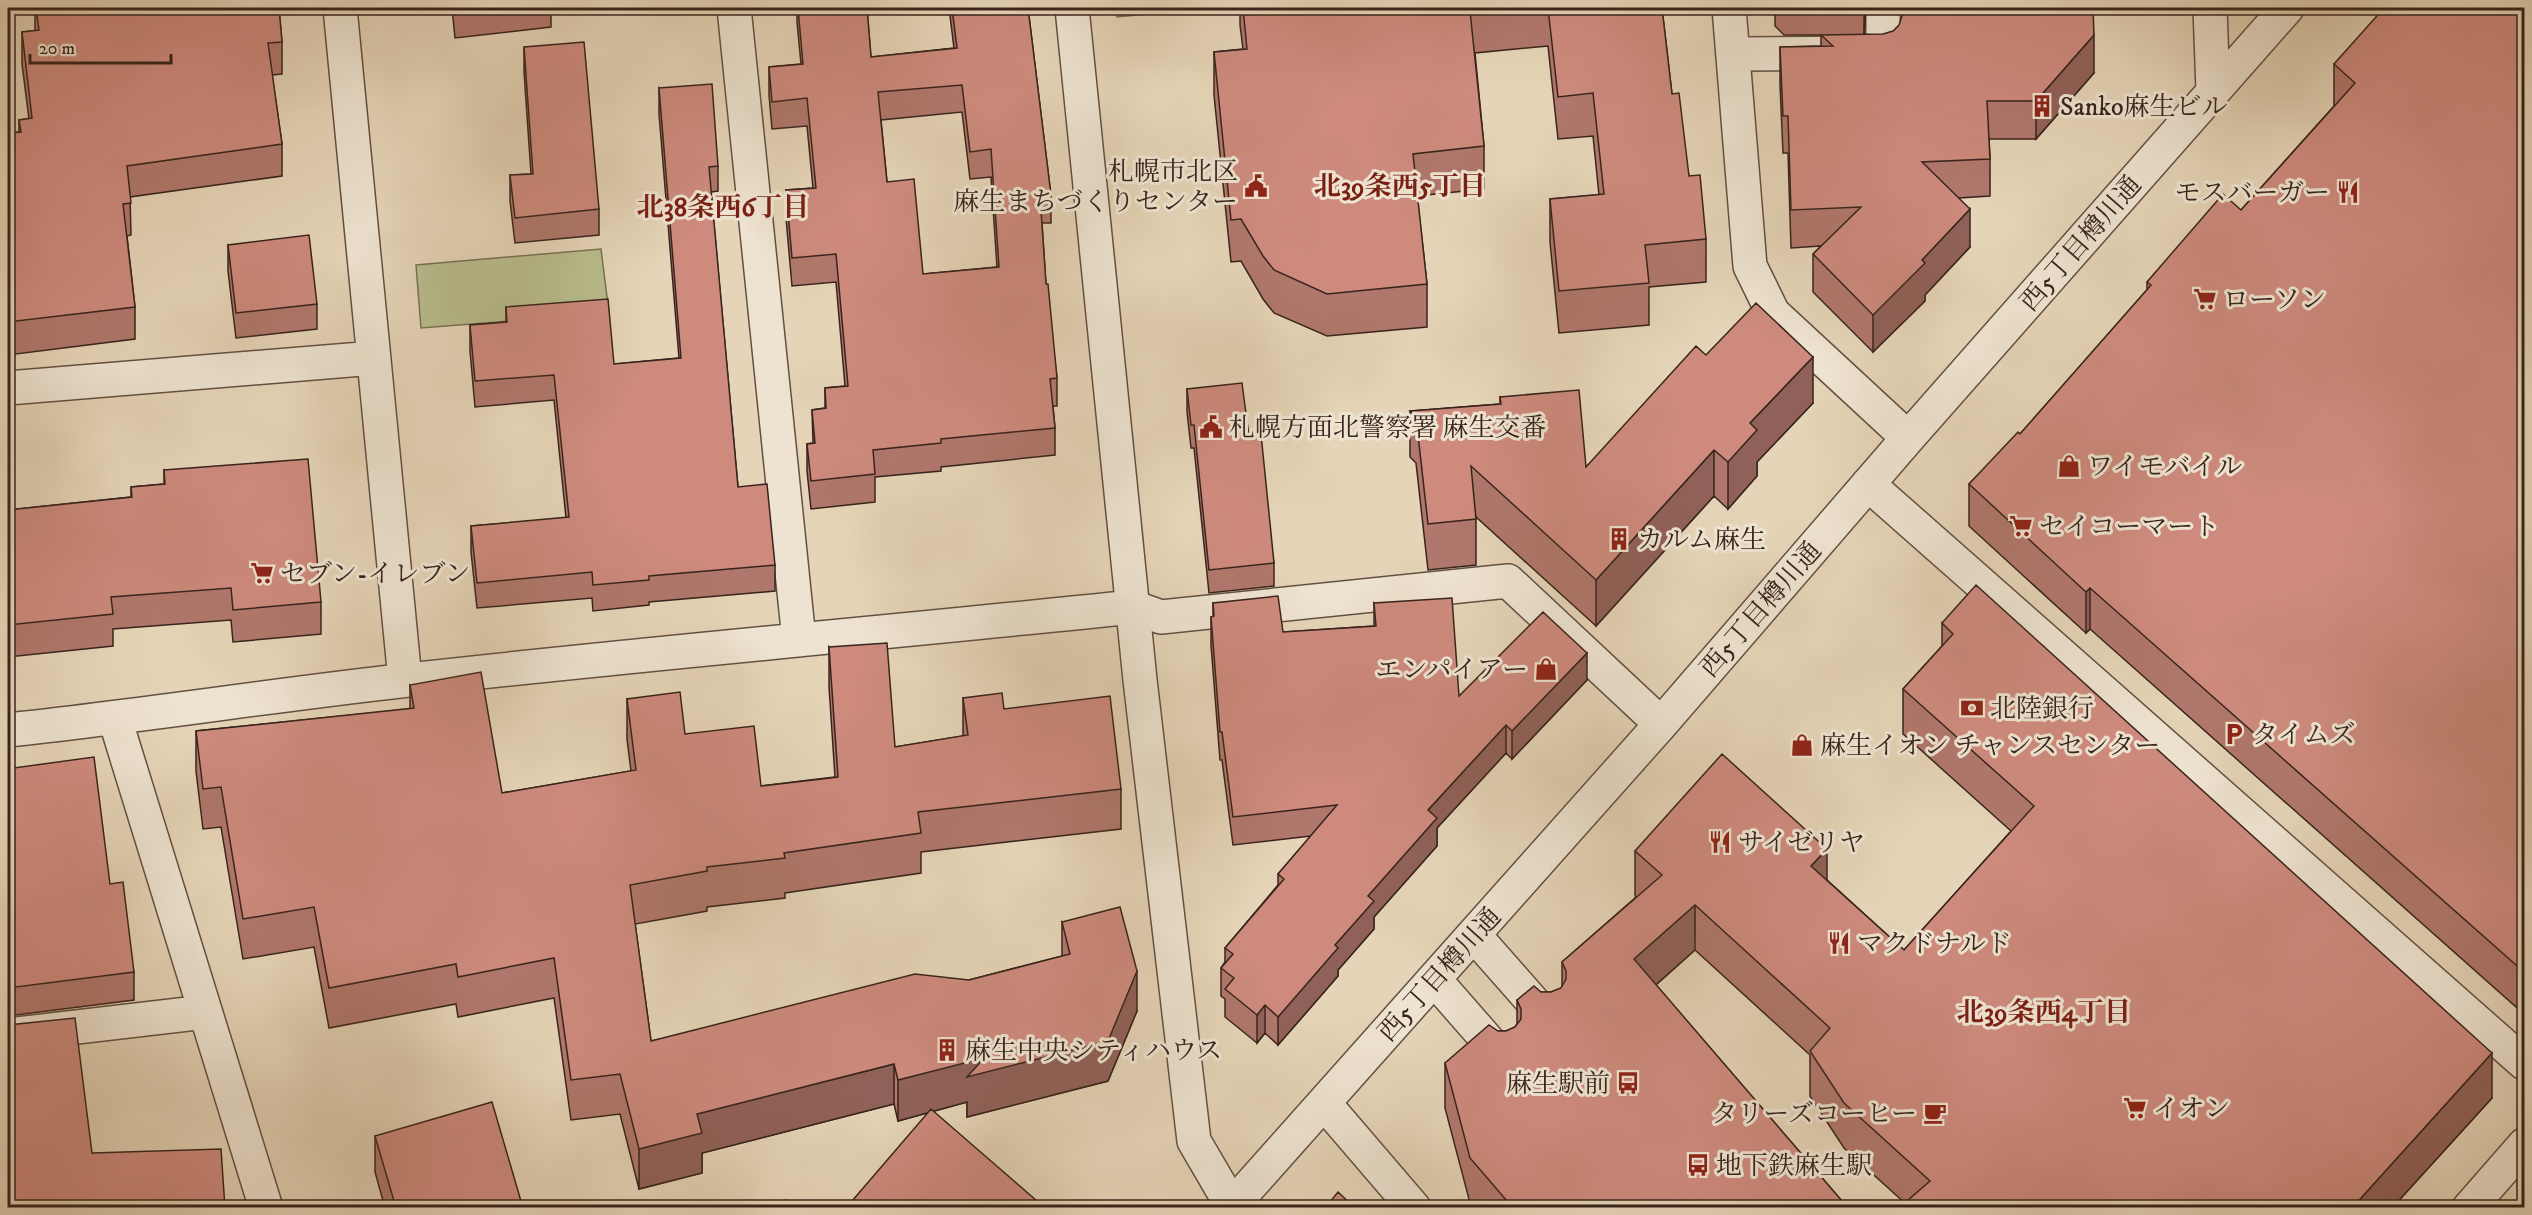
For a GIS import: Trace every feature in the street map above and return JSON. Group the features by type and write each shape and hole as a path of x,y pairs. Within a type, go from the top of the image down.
{"street":[{"path":"340,8 405,680"},
{"path":"734,8 799,640"},
{"path":"1072,8 1133,607 1194,1141 1231,1207"},
{"path":"1729,8 1750,266 1773,313 1908,438"},
{"path":"1733,54 1883,53 1882,8"},
{"path":"2210,8 2213,91"},
{"name":"西5丁目樽川通","path":"1231,1207 1661,724 1908,438 2287,8"},
{"path":"8,388 374,358"},
{"path":"1868,484 2524,1063"},
{"path":"8,730 115,719 405,680 799,640 1133,607 1161,617 1508,581 1661,724"},
{"path":"115,719 266,1208"},
{"path":"1474,935 1548,1018"},
{"path":"1434,979 1503,1058"},
{"path":"8,1035 205,1012"},
{"path":"1324,1103 1414,1208"},
{"path":"2469,1208 2524,1145"}],"green space":[{"path":"1116,8 1212,8 1117,17"},
{"path":"601,249 609,313 421,328 416,265"}],"building":[{"path":"36,8 279,8 282,42 268,43 282,144 127,166 131,203 123,204 135,307 8,322 8,176 10,176 8,133 21,132 19,120 32,118 22,32 39,30"},
{"path":"798,8 867,8 871,57 957,48 952,8 1028,8 1051,195 1040,196 1046,284 1048,284 1057,378 1050,379 1055,428 941,439 941,443 873,450 875,474 811,481 807,444 815,443 812,410 826,408 825,388 848,386 836,254 792,258 786,190 816,188 807,98 772,102 769,67 803,64","holes":["962,85 970,152 991,149 999,267 923,274 914,179 887,182 878,92"]},
{"path":"1243,8 1505,8 1470,11 1484,146 1413,154 1427,284 1327,294 1274,270 1241,219 1231,220 1214,52 1247,49"},
{"path":"1548,8 1662,8 1672,94 1679,93 1689,176 1700,175 1706,239 1645,245 1649,283 1559,291 1550,199 1604,194 1593,93 1558,97"},
{"path":"1902,8 2093,8 2094,35 2036,101 1987,101 1990,159 1922,162 1970,209 1922,260 1925,263 1873,315 1813,254 1861,207 1791,210 1788,116 1783,116 1780,47 1833,46 1821,35 1883,34 1893,31 1899,25"},
{"path":"2384,8 2524,8 2524,972 2090,588 2086,592 1969,484 2018,432 2020,434 2151,285 2147,282 2223,194 2241,210 2355,83 2334,64"},
{"path":"584,42 599,209 515,218 510,175 533,174 524,47"},
{"path":"712,84 718,166 709,167 738,487 767,484 775,565 649,576 649,580 593,585 592,572 477,583 471,526 569,517 554,375 475,381 470,325 507,322 506,307 608,299 614,364 681,358 659,88"},
{"path":"309,235 317,304 236,313 228,245"},
{"path":"1756,303 1813,357 1750,423 1757,430 1728,462 1714,450 1596,580 1471,466 1476,519 1428,524 1416,417 1410,411 1501,404 1500,397 1579,390 1586,467 1696,346 1706,355"},
{"path":"1242,383 1249,436 1261,434 1274,563 1209,570 1194,425 1191,425 1187,389"},
{"path":"308,459 321,602 233,610 231,588 111,597 113,614 8,625 8,510 132,497 131,487 165,484 164,470"},
{"path":"1976,585 2492,1053 2352,1208 1911,1208 1907,1201 1930,1181 1844,1103 1810,1051 1830,1028 1695,905 1634,959 1848,1208 1513,1208 1470,1158 1445,1063 1489,1025 1498,1031 1506,1031 1515,1027 1521,1019 1521,1009 1517,1000 1534,986 1541,992 1551,992 1561,988 1566,979 1566,971 1562,962 1662,875 1635,851 1722,754 1827,849 1811,866 1904,950 2034,806 1903,689 1953,634 1942,623"},
{"path":"1278,596 1283,632 1376,626 1374,603 1452,598 1459,696 1543,612 1587,653 1512,731 1506,725 1428,810 1437,818 1368,896 1374,901 1335,945 1338,948 1278,1017 1265,1005 1257,1015 1225,989 1234,978 1221,968 1233,954 1225,948 1284,879 1278,874 1337,805 1233,817 1222,732 1220,732 1211,617 1214,616 1213,603"},
{"path":"887,643 895,747 968,735 963,698 1002,693 1004,709 1110,696 1121,789 918,812 921,833 784,853 785,858 707,867 707,871 630,885 651,1041 915,974 969,980 1070,954 1062,922 1120,907 1137,971 1108,1041 967,1077 984,1058 898,1080 894,1064 697,1114 702,1133 639,1149 620,1074 571,1080 554,958 458,977 456,964 329,988 314,907 243,919 221,787 203,789 196,731 414,708 410,685 481,672 502,793 636,770 627,699 680,692 685,734 754,726 761,786 838,777 829,647"},
{"path":"12,750 14,768 94,757 110,884 123,882 134,972 8,988 8,751"},
{"path":"75,1018 92,1153 221,1149 225,1208 8,1208 8,1025"},
{"path":"492,1102 523,1208 396,1208 375,1136"},
{"path":"931,1109 1045,1208 846,1208"},
{"path":"1338,1192 1355,1208 1325,1208"},
{"path":"785,1200 794,1208 778,1208"}],"place":[{"name":"Sanko麻生ビル","path":"2042,106"},
{"name":"札幌市北区 麻生まちづくりセンター","path":"1256,186"},
{"name":"モスバーガー","path":"2348,192"},
{"name":"ローソン","path":"2205,299"},
{"name":"札幌方面北警察署 麻生交番","path":"1211,427"},
{"name":"ワイモバイル","path":"2069,466"},
{"name":"セイコーマート","path":"2021,526"},
{"name":"カルム麻生","path":"1619,539"},
{"name":"セブン-イレブン","path":"262,573"},
{"name":"エンパイアー","path":"1546,669"},
{"name":"北陸銀行","path":"1972,708"},
{"name":"タイムズ","path":"2234,734"},
{"name":"麻生イオン チャンスセンター","path":"1802,745"},
{"name":"サイゼリヤ","path":"1720,842"},
{"name":"マクドナルド","path":"1839,943"},
{"name":"麻生中央シティハウス","path":"947,1050"},
{"name":"麻生駅前","path":"1628,1083"},
{"name":"イオン","path":"2135,1108"},
{"name":"タリーズコーヒー","path":"1935,1113"},
{"name":"地下鉄麻生駅","path":"1698,1165"}],"district":[{"name":"北39条西5丁目","path":"1400,186"},
{"name":"北38条西6丁目","path":"723,207"},
{"name":"北39条西4丁目","path":"2044,1012"}]}
